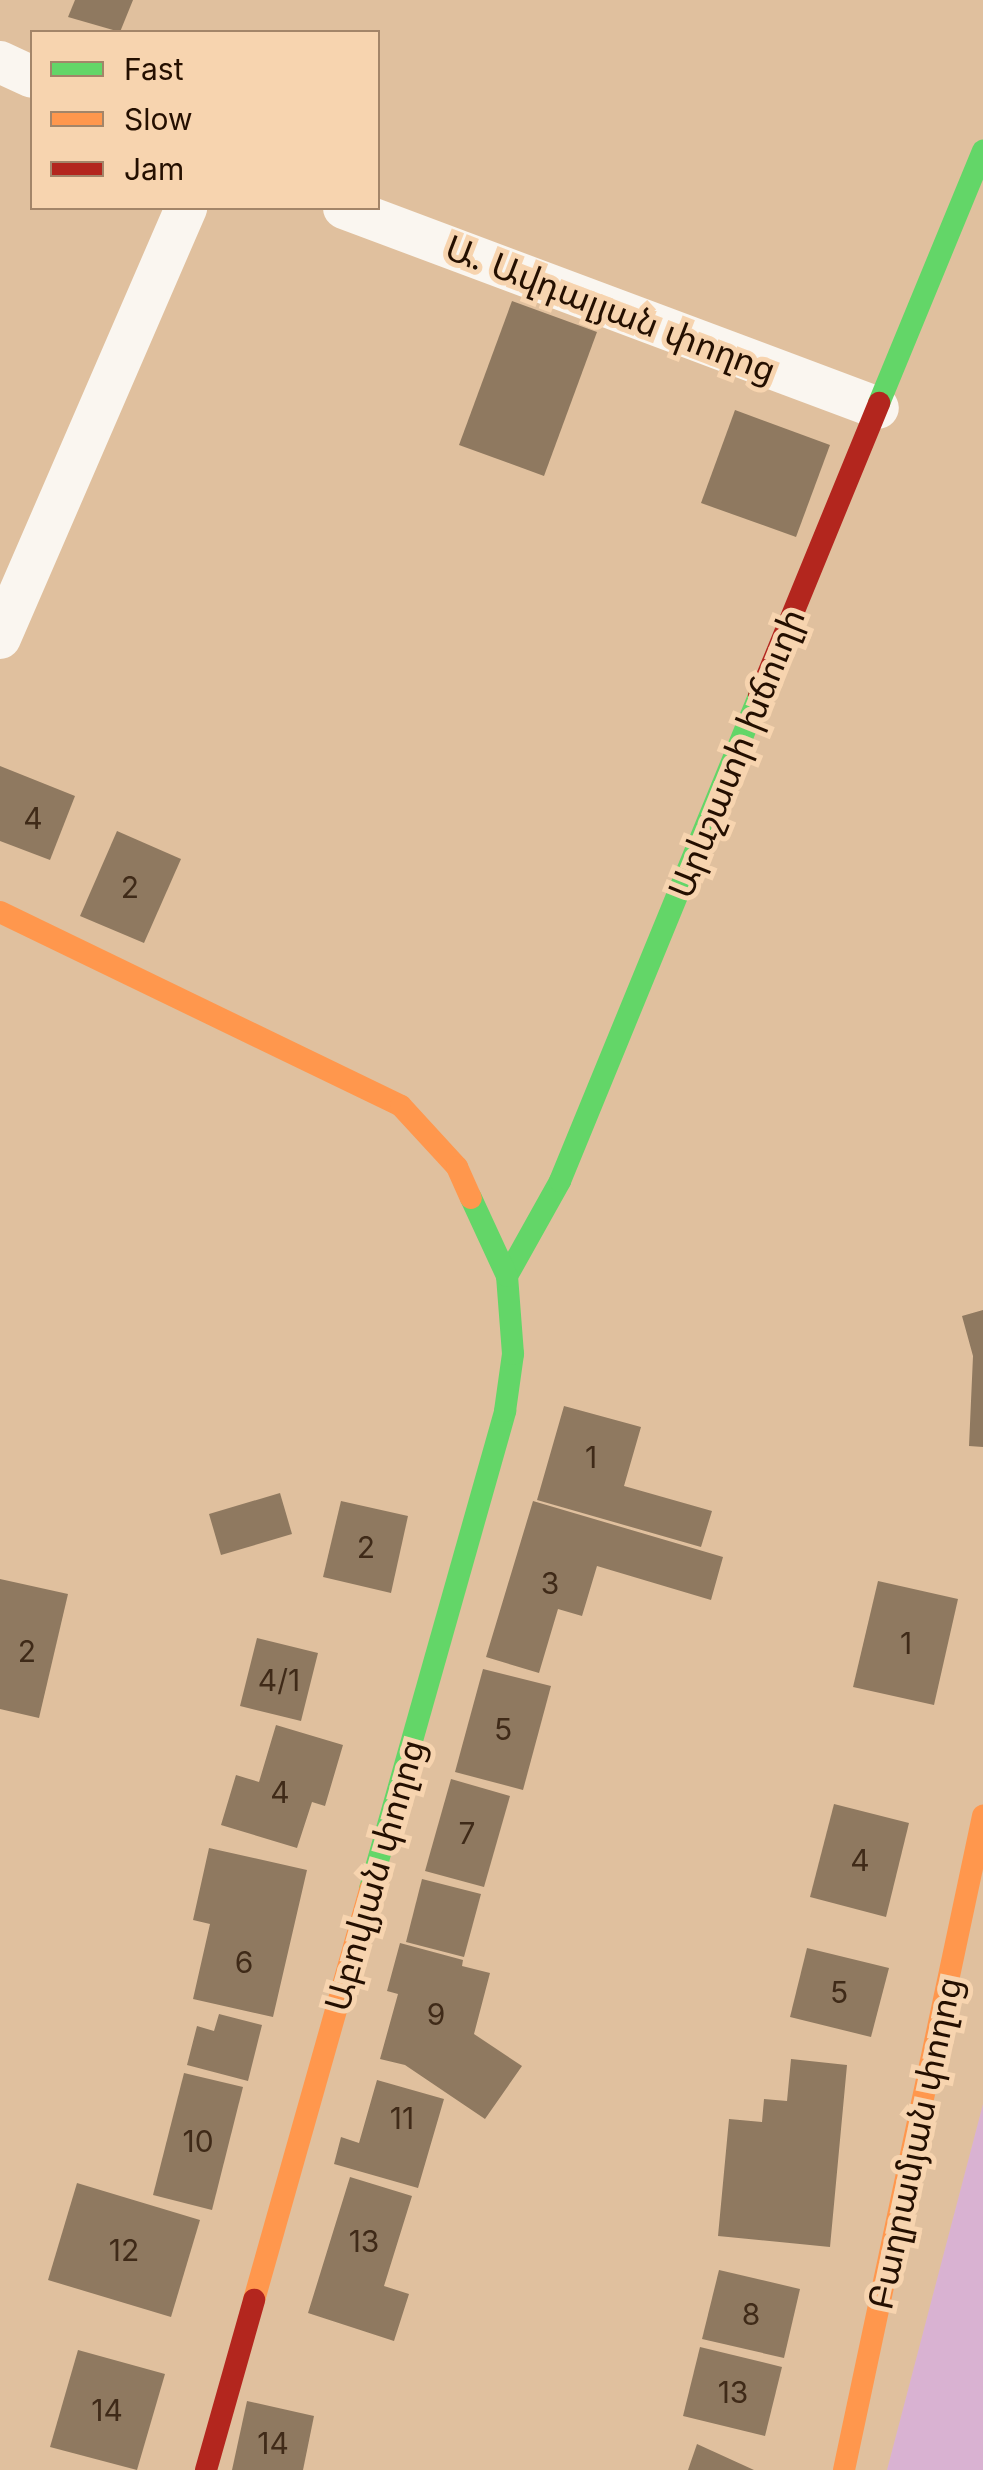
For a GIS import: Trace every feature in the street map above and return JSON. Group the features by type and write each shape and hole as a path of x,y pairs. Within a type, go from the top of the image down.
{"street":[{"path":"0,62 30,76"},
{"name":"Արևշատի խճուղի","path":"507,1276 560,1181 878,408 968,232 983,152"},
{"path":"0,638 185,210"},
{"name":"Ա․ Ավդալյան փողոց","path":"349,210 878,408"},
{"path":"0,912 401,1106 458,1167 507,1276"},
{"name":"Աբովյան փողոց","path":"206,2470 505,1411 513,1354 507,1276"},
{"name":"Բաղրամյան փողոց","path":"844,2470 983,1816"}],"shaded area":[{"path":"983,2104 983,2470 887,2470"}],"building":[{"path":"75,0 133,0 121,30 68,17"},
{"path":"512,301 597,332 544,476 459,445"},
{"path":"735,410 830,445 796,537 701,503"},
{"path":"0,766 75,796 50,860 0,841"},
{"path":"117,831 181,859 144,943 80,916"},
{"path":"983,1310 983,1447 969,1446 973,1356 962,1316"},
{"path":"564,1406 641,1427 624,1486 712,1511 701,1547 537,1500"},
{"path":"280,1493 292,1534 221,1555 209,1514"},
{"path":"341,1501 408,1516 391,1593 323,1577"},
{"path":"533,1501 723,1557 711,1600 597,1566 582,1616 558,1609 539,1673 486,1657"},
{"path":"0,1579 68,1594 39,1718 0,1709"},
{"path":"878,1581 958,1599 934,1705 853,1687"},
{"path":"257,1638 318,1653 301,1721 240,1706"},
{"path":"483,1669 551,1686 523,1790 455,1772"},
{"path":"276,1725 343,1745 325,1806 312,1802 297,1848 221,1825 236,1775 259,1782"},
{"path":"451,1779 510,1796 484,1887 425,1871"},
{"path":"834,1804 909,1823 886,1917 810,1897"},
{"path":"209,1848 307,1870 273,2017 193,1999 210,1924 193,1920"},
{"path":"422,1879 481,1894 464,1957 406,1942"},
{"path":"400,1943 463,1960 462,1966 490,1973 474,2034 522,2066 485,2119 405,2065 380,2059 398,1994 387,1991"},
{"path":"807,1948 889,1968 871,2037 790,2017"},
{"path":"219,2014 262,2025 248,2081 187,2065 197,2026 214,2031"},
{"path":"791,2059 847,2065 830,2247 718,2236 729,2119 762,2122 764,2099 787,2101"},
{"path":"184,2073 243,2087 212,2210 153,2195"},
{"path":"377,2080 444,2099 418,2188 334,2164 341,2137 359,2143"},
{"path":"350,2177 412,2196 384,2286 409,2294 394,2341 308,2313"},
{"path":"77,2183 200,2220 171,2317 48,2280"},
{"path":"719,2270 800,2289 784,2358 702,2339"},
{"path":"700,2347 782,2367 765,2436 683,2416"},
{"path":"78,2350 165,2374 137,2470 50,2447"},
{"path":"247,2401 314,2416 303,2470 232,2470"},
{"path":"697,2444 754,2470 688,2470"}],"traffic: fast":[{"path":"879,403 983,151"},
{"path":"507,1276 560,1181 759,696"},
{"path":"370,1889 505,1411 513,1354 507,1276 471,1198"}],"traffic: slow":[{"path":"0,912 401,1106 457,1167 471,1198"},
{"path":"844,2470 983,1816"},
{"path":"254,2300 370,1889"}],"traffic: jam":[{"path":"759,696 879,403"},
{"path":"206,2470 254,2300"}]}
